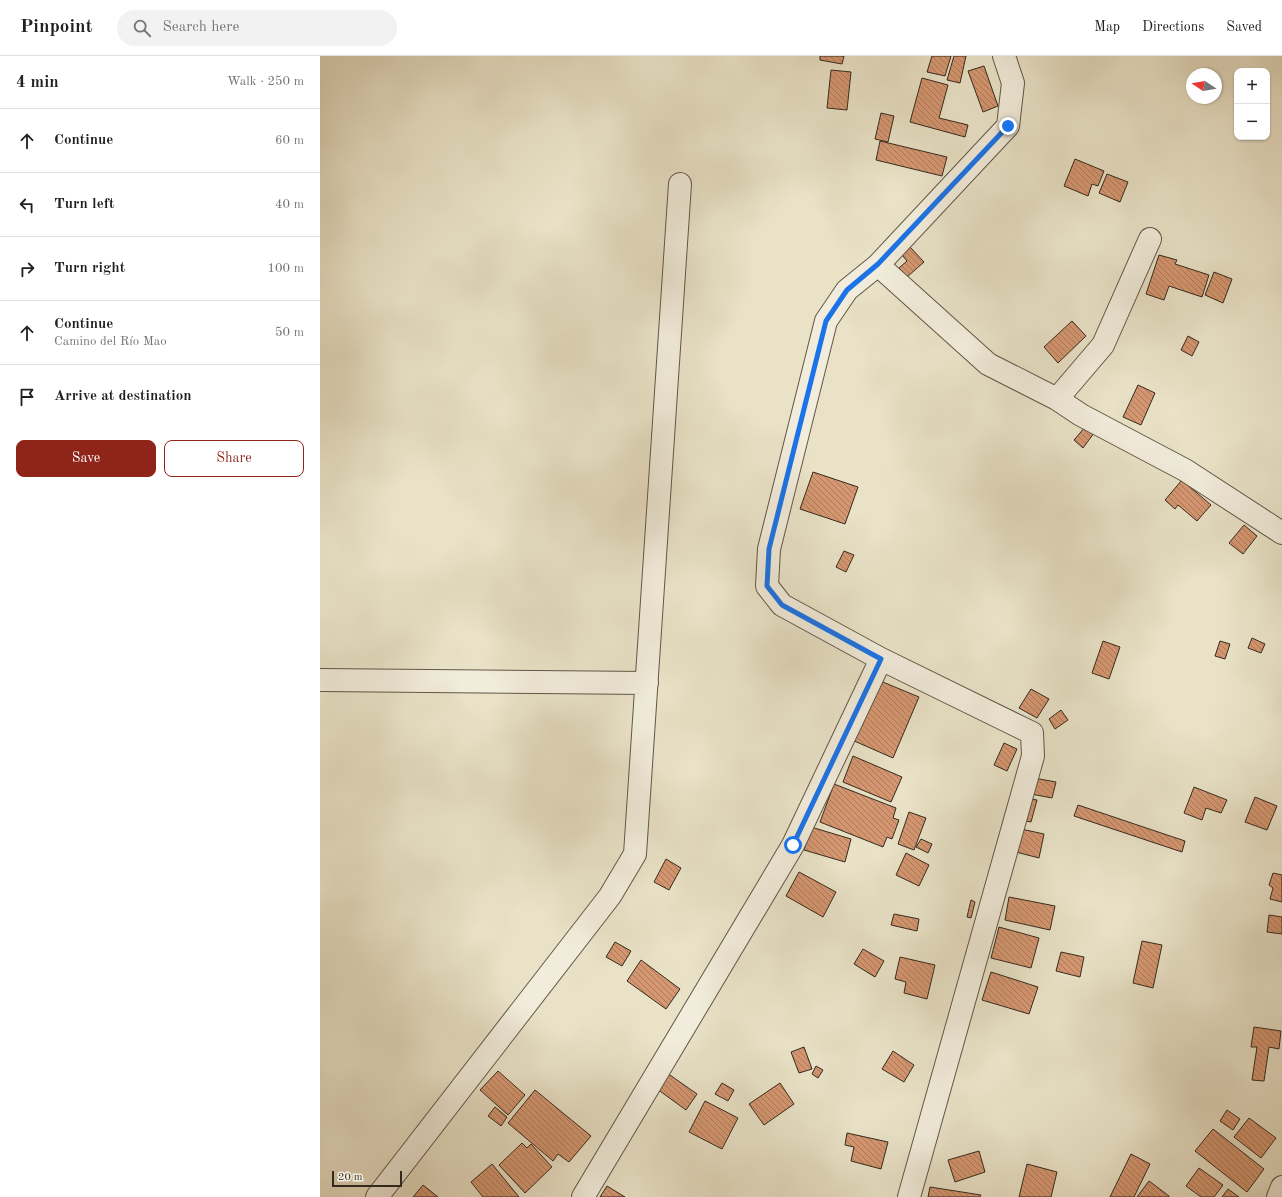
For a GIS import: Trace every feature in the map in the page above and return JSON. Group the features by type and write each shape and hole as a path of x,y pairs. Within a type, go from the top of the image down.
{"street":[{"path":"909,1197 1033,756 1032,733 881,659 782,605 767,586 769,549 826,321 847,290 878,264 1008,126 1013,83 1004,56"},
{"path":"377,1197 610,896 634,854 647,683 680,184"},
{"path":"1057,399 1103,345 1150,239"},
{"path":"878,264 988,364 1057,399 1081,415 1185,470 1282,533"},
{"path":"582,1197 793,845 881,659"},
{"path":"320,680 647,683"},
{"path":"1278,1197 1282,1187"}],"building":[{"path":"820,56 844,56 842,64 820,60"},
{"path":"932,56 951,56 945,76 927,72"},
{"path":"954,56 966,56 960,83 947,80"},
{"path":"984,66 998,106 983,112 968,71"},
{"path":"831,70 851,72 847,110 827,108"},
{"path":"922,78 948,85 939,118 968,125 965,137 910,122"},
{"path":"881,113 894,116 888,142 875,139"},
{"path":"880,141 947,157 942,176 876,160"},
{"path":"1075,159 1104,171 1098,186 1092,184 1088,196 1064,186"},
{"path":"1107,174 1128,182 1120,202 1099,193"},
{"path":"910,247 924,262 907,277 899,268 907,261 902,255"},
{"path":"1159,255 1177,260 1175,264 1209,275 1202,297 1169,286 1164,300 1146,294"},
{"path":"1214,272 1232,279 1223,303 1205,295"},
{"path":"1072,321 1086,336 1058,363 1044,347"},
{"path":"1188,336 1199,342 1192,356 1181,350"},
{"path":"1138,385 1155,393 1141,425 1123,417"},
{"path":"1086,426 1094,433 1083,448 1074,440"},
{"path":"813,472 858,487 845,524 800,509"},
{"path":"1182,480 1211,505 1197,521 1178,505 1175,509 1165,500"},
{"path":"1244,525 1257,536 1243,554 1229,543"},
{"path":"844,551 854,555 846,572 836,567"},
{"path":"1252,638 1265,644 1261,653 1248,648"},
{"path":"1103,641 1120,647 1109,679 1092,673"},
{"path":"1220,641 1230,644 1225,659 1215,656"},
{"path":"878,680 919,697 893,758 852,740"},
{"path":"1031,689 1049,699 1037,718 1019,708"},
{"path":"1061,710 1068,720 1055,729 1049,719"},
{"path":"1004,743 1017,749 1007,771 994,765"},
{"path":"853,756 902,777 891,802 843,782"},
{"path":"1034,778 1056,782 1052,798 1031,794"},
{"path":"834,784 896,808 893,818 899,820 892,839 887,837 883,847 820,822"},
{"path":"1194,787 1227,800 1221,813 1206,808 1202,820 1184,813"},
{"path":"1255,797 1277,806 1267,830 1245,822"},
{"path":"1027,798 1037,800 1031,822 1021,820"},
{"path":"1078,805 1185,841 1182,852 1074,816"},
{"path":"909,812 926,818 914,850 898,844"},
{"path":"811,827 851,839 845,862 804,850"},
{"path":"1021,829 1044,834 1039,858 1016,852"},
{"path":"921,839 932,844 928,853 916,847"},
{"path":"906,853 929,865 919,886 896,875"},
{"path":"666,859 681,868 669,890 654,882"},
{"path":"799,872 836,892 823,917 786,896"},
{"path":"1273,873 1282,875 1282,902 1270,899 1273,888 1269,885"},
{"path":"1009,897 1055,906 1050,930 1005,920"},
{"path":"971,900 975,902 971,918 967,917"},
{"path":"894,914 919,919 917,931 891,925"},
{"path":"1269,915 1282,917 1282,934 1267,932"},
{"path":"999,927 1039,938 1031,968 991,958"},
{"path":"1142,941 1162,945 1153,988 1133,983"},
{"path":"615,942 631,951 622,966 606,957"},
{"path":"863,949 884,961 875,977 854,964"},
{"path":"1061,952 1084,957 1080,977 1056,971"},
{"path":"900,957 935,965 927,999 904,993 906,982 895,979"},
{"path":"641,960 680,989 666,1009 627,981"},
{"path":"991,972 1038,987 1029,1014 982,1000"},
{"path":"1254,1027 1281,1031 1279,1049 1269,1047 1264,1081 1252,1080 1257,1047 1251,1047"},
{"path":"804,1047 812,1069 799,1073 791,1052"},
{"path":"893,1051 914,1065 904,1082 882,1069"},
{"path":"816,1066 823,1070 818,1078 812,1074"},
{"path":"498,1071 525,1095 508,1115 480,1090"},
{"path":"667,1073 697,1094 686,1110 657,1089"},
{"path":"722,1083 734,1090 728,1101 715,1094"},
{"path":"780,1083 794,1104 764,1125 749,1104"},
{"path":"535,1090 591,1136 569,1162 558,1154 553,1161 508,1123"},
{"path":"705,1101 738,1118 722,1149 689,1132"},
{"path":"495,1107 507,1117 501,1126 488,1116"},
{"path":"1227,1110 1240,1119 1233,1130 1220,1121"},
{"path":"1249,1118 1276,1138 1261,1158 1234,1137"},
{"path":"1213,1129 1264,1169 1247,1192 1195,1151"},
{"path":"847,1133 888,1142 881,1169 851,1161 854,1147 845,1145"},
{"path":"522,1143 527,1148 531,1144 552,1167 525,1193 499,1165"},
{"path":"979,1151 985,1172 955,1182 948,1160"},
{"path":"1131,1154 1150,1164 1134,1197 1110,1197"},
{"path":"492,1164 519,1197 483,1197 471,1182"},
{"path":"1027,1164 1057,1172 1051,1197 1019,1197"},
{"path":"1199,1168 1223,1185 1214,1197 1201,1197 1186,1186"},
{"path":"1149,1181 1169,1196 1169,1197 1137,1197"},
{"path":"423,1185 438,1197 413,1197"},
{"path":"607,1186 625,1197 600,1197"},
{"path":"930,1187 981,1195 980,1197 928,1197"},
{"path":"1228,1189 1239,1197 1222,1197"}],"route":[{"path":"793,845 881,659 782,605 767,586 769,549 826,321 847,290 878,264 1008,126"}]}
